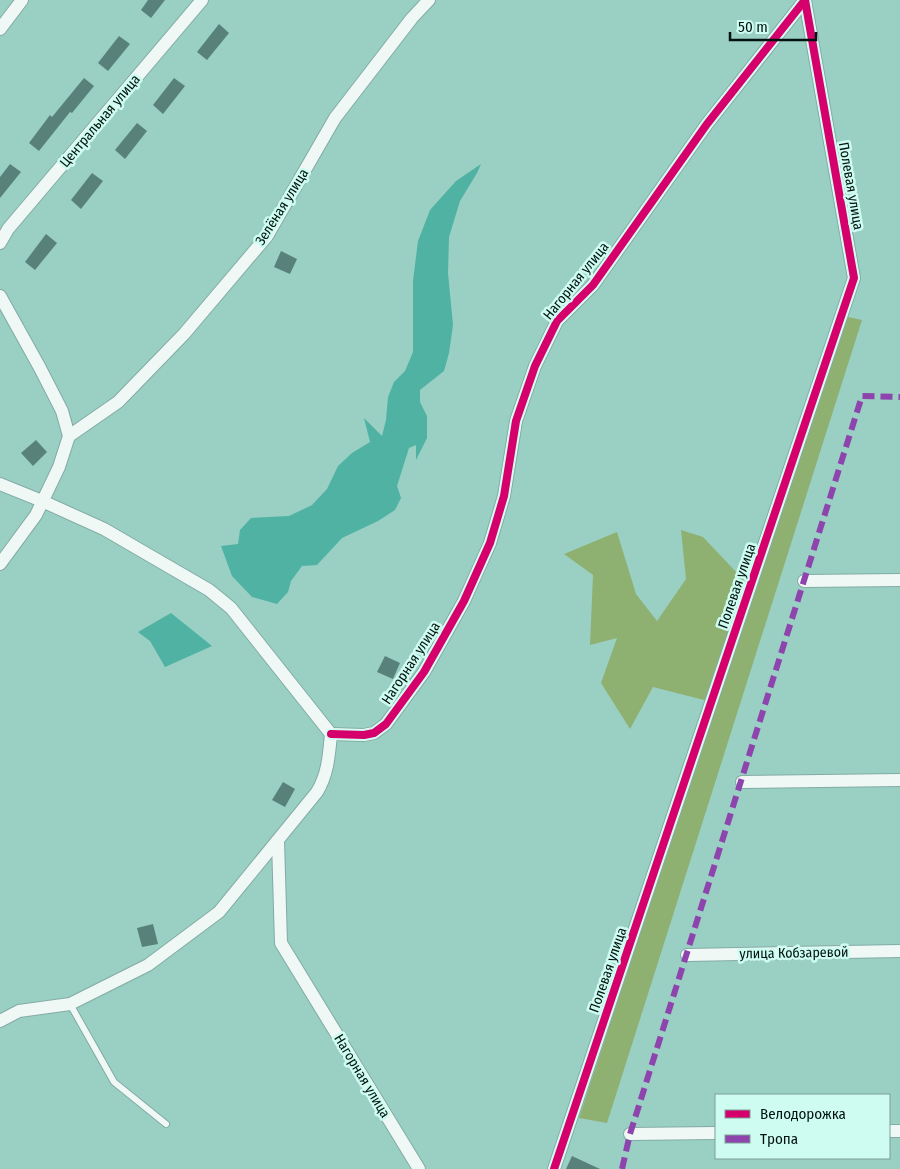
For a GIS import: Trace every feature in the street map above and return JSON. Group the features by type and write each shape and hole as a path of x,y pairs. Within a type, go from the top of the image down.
{"street":[{"path":"0,28 22,0"},
{"name":"Центральная улица","path":"0,243 8,230 202,0"},
{"name":"Зелёная улица","path":"69,436 118,402 184,334 267,236 335,118 412,18 429,0"},
{"name":"Нагорная улица","path":"332,734 364,735 374,733 386,724 424,672 464,602 490,543 504,496 516,421 535,366 557,321 593,285 707,124 805,0"},
{"name":"Полевая улица","path":"554,1169 854,278 805,0"},
{"path":"0,296 62,411 69,436 59,467 36,515 0,564"},
{"path":"0,484 104,529 209,590 231,608 332,734 324,781 278,841 219,912 148,965 70,1004 19,1011 0,1021"},
{"path":"804,581 900,580"},
{"path":"742,782 900,780"},
{"name":"Нагорная улица","path":"278,841 282,943 418,1169"},
{"name":"улица Кобзаревой","path":"687,955 900,951"},
{"path":"630,1134 715,1133"}],"lane":[{"path":"70,1004 114,1082 166,1124"}],"shaded area":[{"path":"481,164 460,201 449,237 448,273 453,325 449,353 444,371 420,390 420,402 427,416 427,438 416,460 416,445 409,448 397,486 401,498 395,510 378,521 342,538 317,565 302,566 291,581 288,592 277,604 252,597 232,576 221,546 238,544 240,530 251,518 289,516 312,505 327,489 338,466 352,453 370,442 364,418 382,436 386,420 388,397 394,382 405,371 413,352 413,281 418,241 430,210 456,181"},
{"path":"844,316 862,320 607,1123 579,1118 716,703 653,687 630,729 601,683 617,638 590,645 593,575 564,554 617,532 636,594 657,621 686,579 681,530 703,537 755,592"},
{"path":"171,613 212,646 165,667 150,641 138,632"}],"building":[{"path":"148,0 165,0 151,18 141,10"},
{"path":"219,24 229,33 207,60 197,52"},
{"path":"119,36 130,44 108,71 98,63"},
{"path":"84,78 94,86 72,113 70,112 39,151 29,143 50,115 52,117"},
{"path":"174,78 185,86 163,114 153,105"},
{"path":"137,123 147,131 125,159 115,150"},
{"path":"10,164 21,172 0,198 0,177"},
{"path":"92,173 103,181 81,209 71,200"},
{"path":"46,234 57,243 35,270 25,262"},
{"path":"281,251 297,259 290,274 274,267"},
{"path":"36,440 47,452 33,466 21,453"},
{"path":"385,656 400,663 393,679 377,672"},
{"path":"283,782 295,789 285,807 272,800"},
{"path":"153,924 158,944 142,947 137,928"},
{"path":"572,1156 600,1169 566,1169"}],"marked path":[{"path":"622,1169 630,1134 862,396 900,397"}],"cycle path":[{"path":"331,734 364,735 374,733 386,724 424,672 464,601 490,543 504,496 516,421 535,366 557,321 593,285 707,124 805,0"},
{"path":"554,1169 854,278 805,0"}]}
